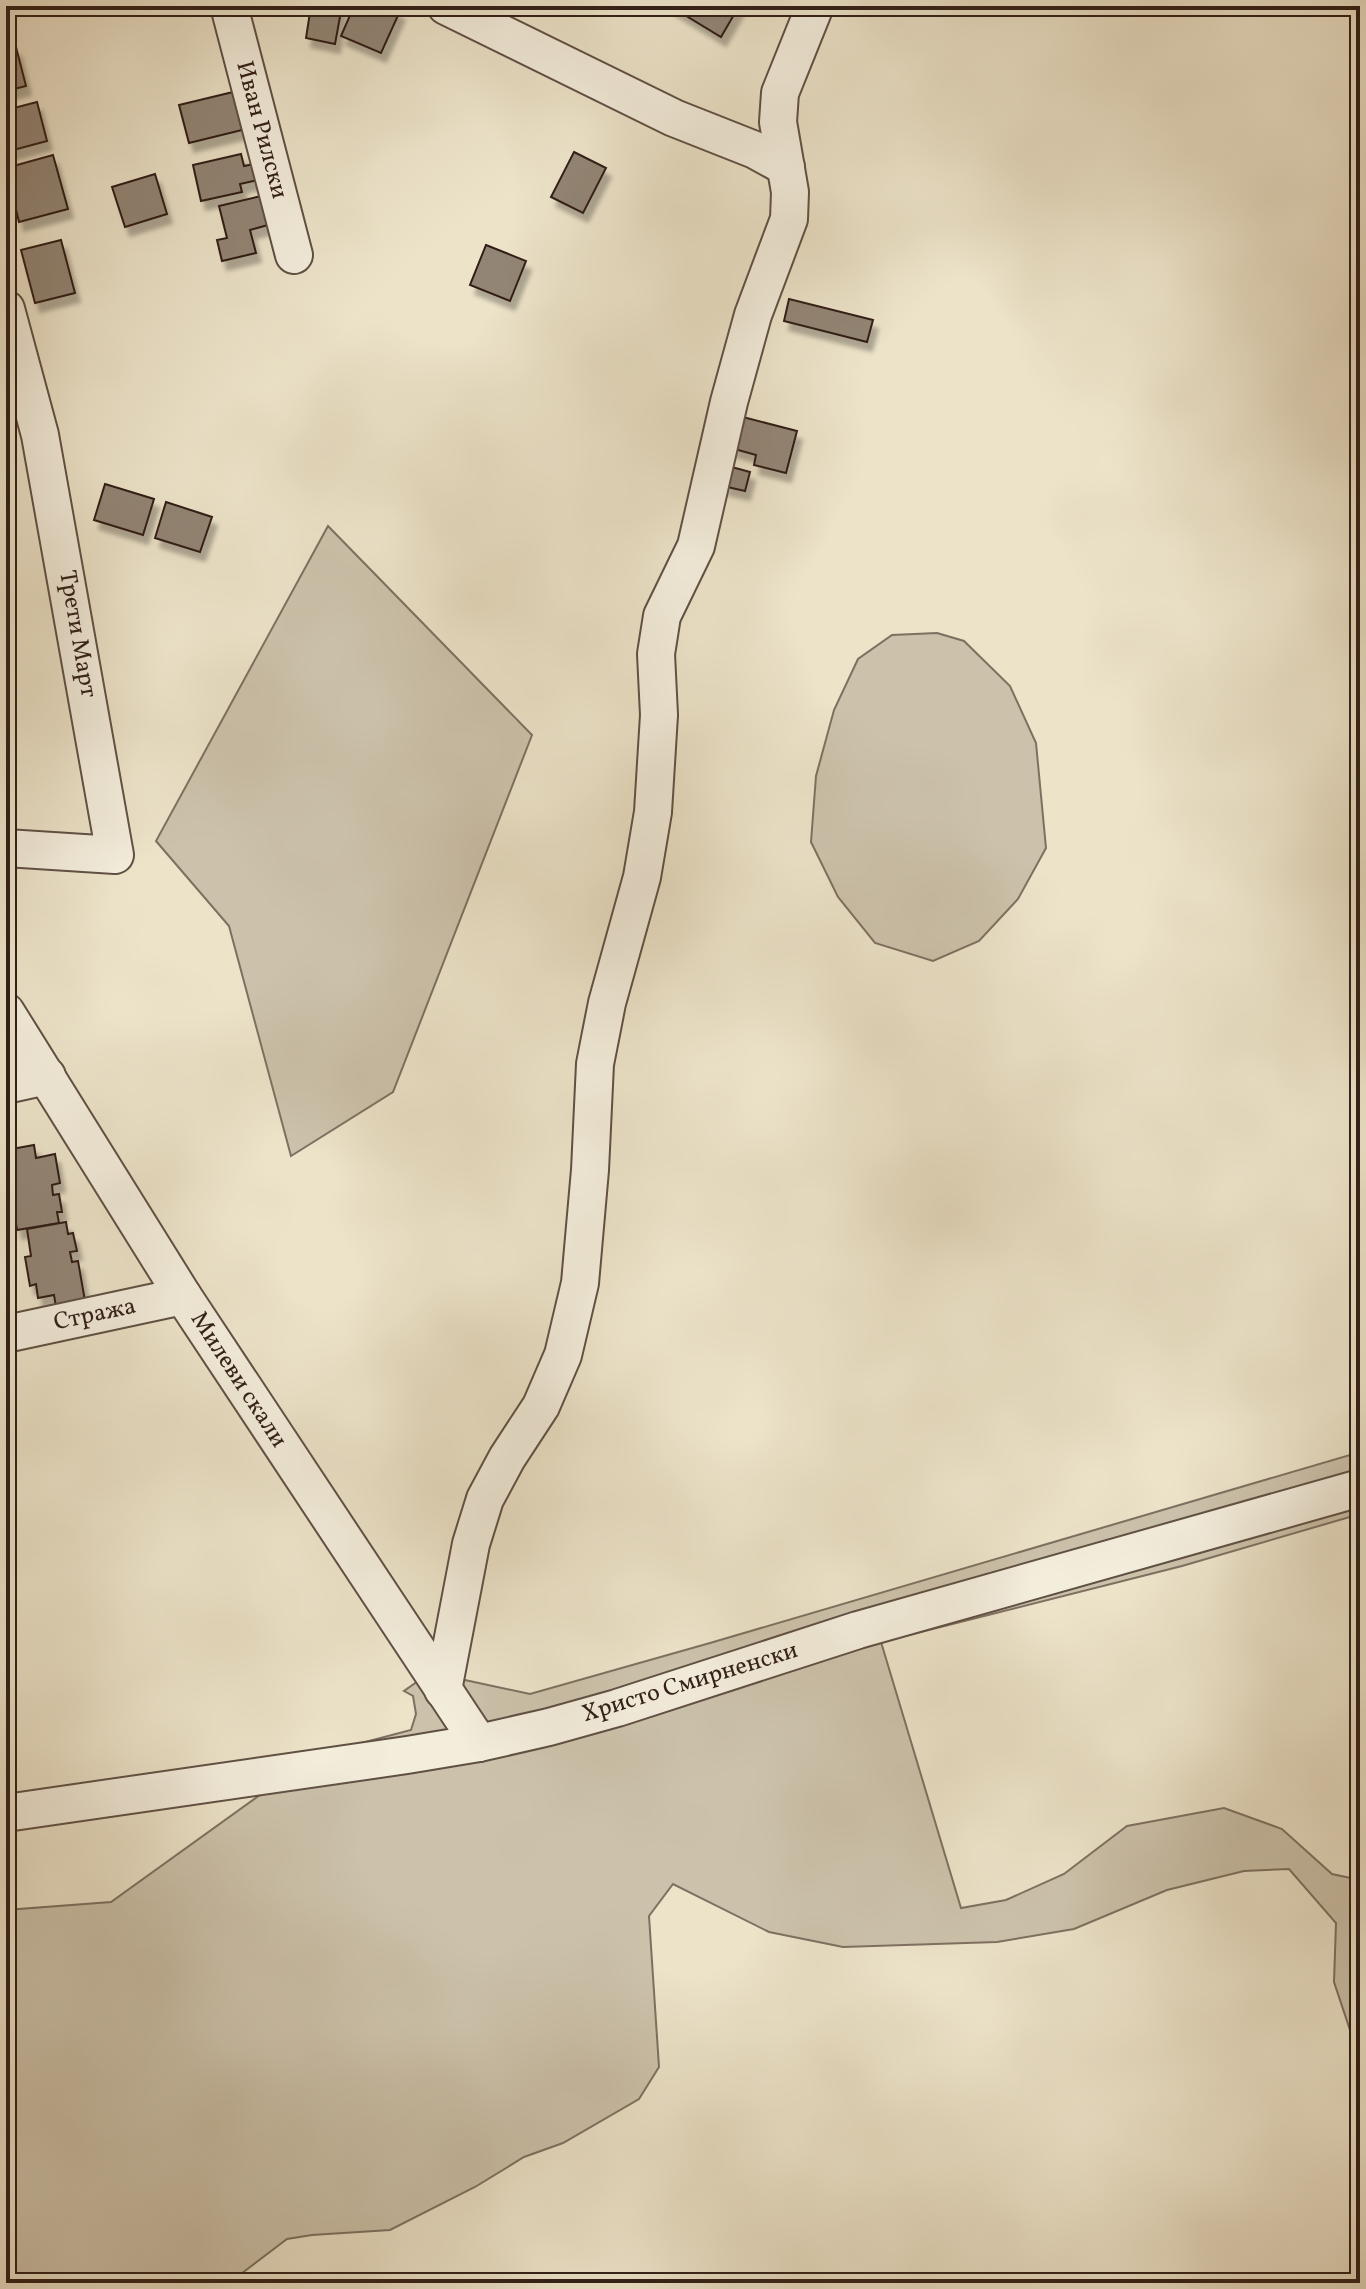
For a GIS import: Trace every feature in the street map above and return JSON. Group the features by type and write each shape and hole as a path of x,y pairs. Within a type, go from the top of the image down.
{"street":[{"name":"Иван Рилски","path":"229,6 294,255"},
{"path":"446,6 674,118 755,150 786,167"},
{"path":"443,1690 471,1544 485,1499 541,1406 563,1355 580,1283 595,1064 607,1003 642,877 653,812 659,715 656,654 662,616 696,546 729,402 753,315 789,219 790,192 778,122 780,93 815,6"},
{"path":"723,138 744,130 780,93"},
{"name":"Трети Март","path":"6,309 14,366 43,450 115,855 6,848"},
{"name":"Милеви скали","path":"6,1012 183,1296 479,1743"},
{"path":"6,1085 47,1076"},
{"name":"Стража","path":"6,1334 183,1296"},
{"name":"Христо Смирненски","path":"6,1813 233,1782 479,1743 617,1708 858,1630 1360,1488"}],"shaded area":[{"path":"328,526 532,735 393,1092 291,1156 229,926 156,841"},
{"path":"937,633 964,641 1010,686 1036,743 1046,848 1018,899 979,941 933,961 875,943 838,897 811,842 816,776 834,710 858,659 892,635"},
{"path":"1360,1452 1360,1514 1182,1566 881,1642 961,1908 1006,1900 1064,1874 1127,1826 1224,1808 1282,1829 1332,1874 1360,1880 1360,2060 1334,1982 1336,1923 1289,1869 1244,1871 1167,1890 1074,1929 997,1942 843,1947 769,1932 673,1884 649,1916 659,2067 639,2099 563,2143 524,2157 475,2187 390,2230 287,2239 229,2283 6,2283 6,1910 111,1902 285,1777 335,1750 411,1730 416,1714 413,1696 404,1691 445,1662 465,1680 530,1694"}],"building":[{"path":"311,6 342,6 335,44 306,38"},
{"path":"354,6 388,6 400,11 381,53 341,36"},
{"path":"670,6 739,6 721,37"},
{"path":"16,47 26,86 6,91 6,50"},
{"path":"233,92 242,130 189,143 179,105"},
{"path":"37,102 47,141 6,152 6,110"},
{"path":"574,152 606,168 583,213 551,197"},
{"path":"241,154 244,166 254,164 258,180 240,184 242,192 201,201 193,165"},
{"path":"53,155 68,209 19,222 6,168"},
{"path":"155,174 167,214 125,227 112,187"},
{"path":"261,196 268,225 250,230 256,253 222,261 217,240 227,238 219,206"},
{"path":"61,240 75,293 35,303 21,250"},
{"path":"486,245 526,261 510,301 470,285"},
{"path":"789,299 873,320 867,342 784,321"},
{"path":"739,416 797,431 786,473 754,465 756,455 731,448"},
{"path":"728,466 750,472 745,491 723,486"},
{"path":"105,484 154,499 143,535 94,520"},
{"path":"166,502 212,517 200,552 155,538"},
{"path":"34,1145 36,1158 55,1154 60,1183 52,1185 53,1195 59,1194 62,1212 57,1212 59,1223 17,1230 6,1150"},
{"path":"66,1222 68,1234 73,1233 77,1251 70,1252 72,1262 78,1261 85,1301 56,1307 54,1295 38,1298 36,1284 30,1286 25,1257 31,1256 27,1229"}]}
